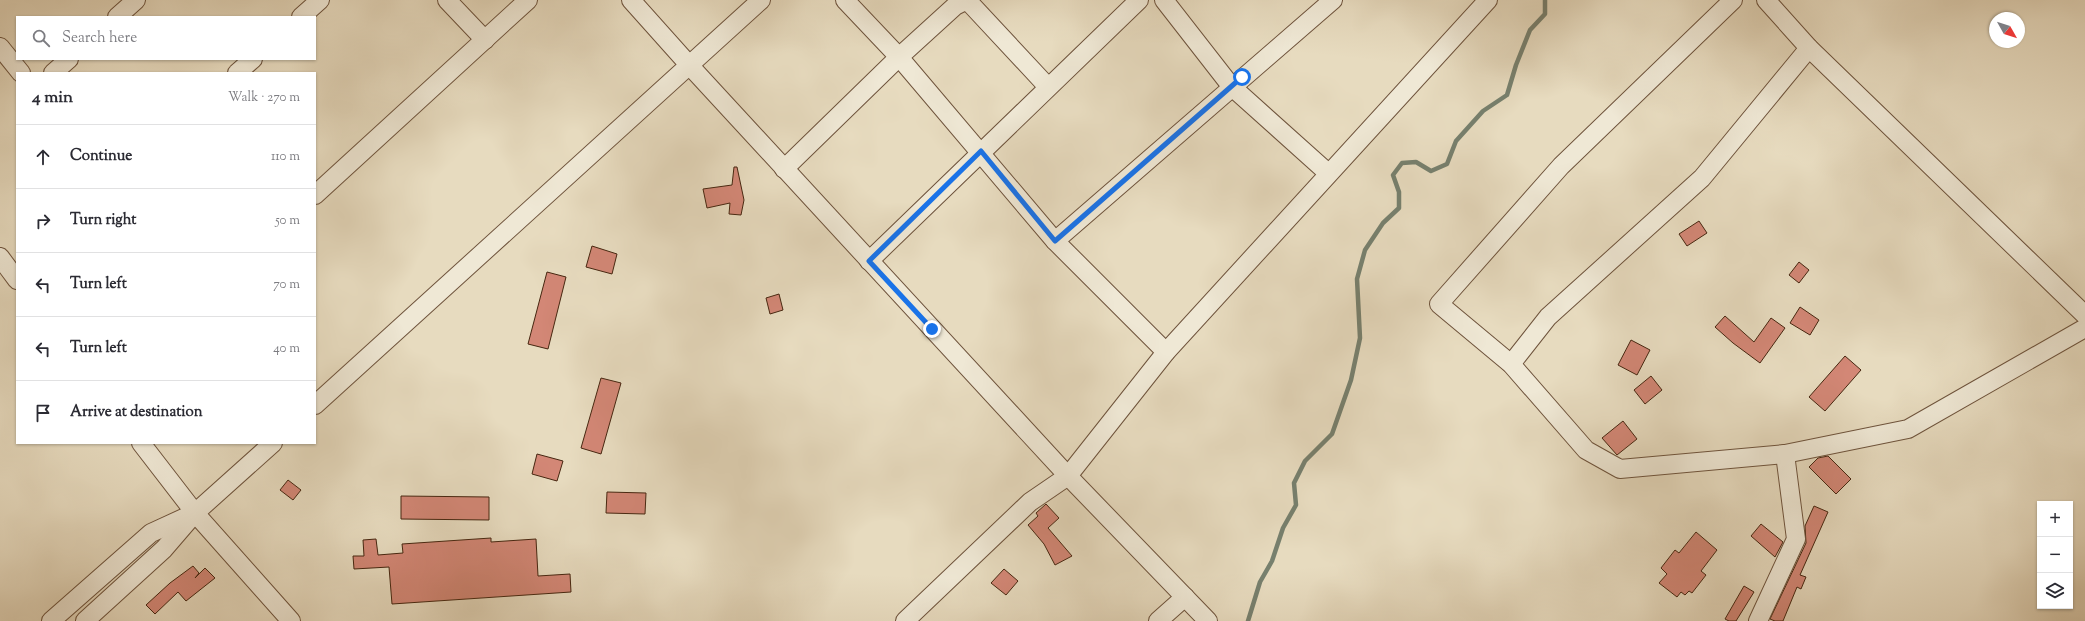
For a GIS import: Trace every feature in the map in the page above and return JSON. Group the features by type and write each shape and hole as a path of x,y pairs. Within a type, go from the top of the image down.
{"street":[{"path":"118,16 136,0"},
{"path":"301,16 320,0"},
{"path":"447,0 485,40"},
{"path":"316,194 528,0"},
{"path":"631,0 784,169 1068,476 1208,621"},
{"path":"316,404 761,0"},
{"path":"845,0 900,57 929,94 981,151 1055,241 1166,352"},
{"path":"784,169 955,6 967,0 1048,87"},
{"path":"869,261 981,151 1139,0"},
{"path":"1164,0 1231,86 1328,173"},
{"path":"905,621 1030,502 1068,476 1166,352 1328,173 1488,0"},
{"path":"1732,0 1561,166 1439,304 1511,364 1586,450 1620,469 1785,454 1908,428 2085,328"},
{"path":"1766,0 1809,48 2085,315"},
{"path":"1055,241 1322,4"},
{"path":"0,47 20,72"},
{"path":"1511,364 1548,317 1702,178 1809,48"},
{"path":"54,72 68,60"},
{"path":"238,72 252,60"},
{"path":"0,257 16,279"},
{"path":"142,444 195,513 291,621"},
{"path":"85,621 164,549 195,513 272,444"},
{"path":"1758,621 1796,540 1785,454"},
{"path":"51,621 151,533 195,513"},
{"path":"1158,621 1185,597"}],"building":[{"path":"734,167 737,167 744,200 741,215 729,214 730,203 707,208 703,189 732,185"},
{"path":"1699,221 1707,233 1687,246 1679,234"},
{"path":"592,246 617,254 612,274 586,267"},
{"path":"1799,262 1809,270 1799,283 1789,275"},
{"path":"547,272 566,277 548,349 528,344"},
{"path":"779,294 783,310 770,314 766,298"},
{"path":"1800,307 1819,320 1810,335 1790,323"},
{"path":"1725,316 1754,342 1771,318 1785,328 1760,363 1733,343 1715,327"},
{"path":"1631,340 1650,350 1637,375 1618,365"},
{"path":"1845,356 1861,370 1825,411 1809,397"},
{"path":"1651,376 1662,390 1645,404 1634,390"},
{"path":"601,378 621,383 601,454 581,448"},
{"path":"1623,421 1637,439 1617,455 1602,438"},
{"path":"537,454 563,461 557,481 532,474"},
{"path":"1828,456 1851,479 1836,494 1809,467 1818,458"},
{"path":"288,480 301,490 293,500 280,490"},
{"path":"607,492 646,493 645,514 606,513"},
{"path":"401,496 489,497 489,520 401,519"},
{"path":"1046,504 1059,518 1048,528 1072,556 1055,565 1044,544 1028,525 1038,516 1036,513"},
{"path":"1814,506 1828,512 1800,575 1806,577 1801,589 1797,587 1783,621 1775,621 1770,619 1806,543 1805,526"},
{"path":"1761,524 1783,542 1775,557 1751,536"},
{"path":"1696,532 1717,550 1701,571 1706,575 1692,593 1689,591 1685,595 1681,592 1677,597 1659,583 1667,574 1661,568 1675,550 1679,553"},
{"path":"491,538 491,542 536,539 538,576 570,574 571,592 392,604 389,567 354,569 353,556 364,556 363,540 376,539 378,555 403,553 402,544"},
{"path":"193,566 199,573 195,578 205,568 215,578 186,601 178,592 155,614 146,605 170,583"},
{"path":"1004,569 1018,581 1006,595 991,583"},
{"path":"1744,586 1754,592 1736,621 1729,621 1725,619"}],"waterway":[{"path":"1248,621 1260,582 1272,561 1283,528 1296,505 1294,483 1305,461 1332,434 1351,380 1360,338 1357,279 1365,250 1383,223 1399,208 1399,192 1393,175 1402,163 1416,162 1431,171 1447,164 1456,141 1483,111 1507,95 1516,65 1530,30 1545,14 1545,0"}],"route":[{"path":"932,329 869,261 981,151 1055,241 1242,77"}]}
